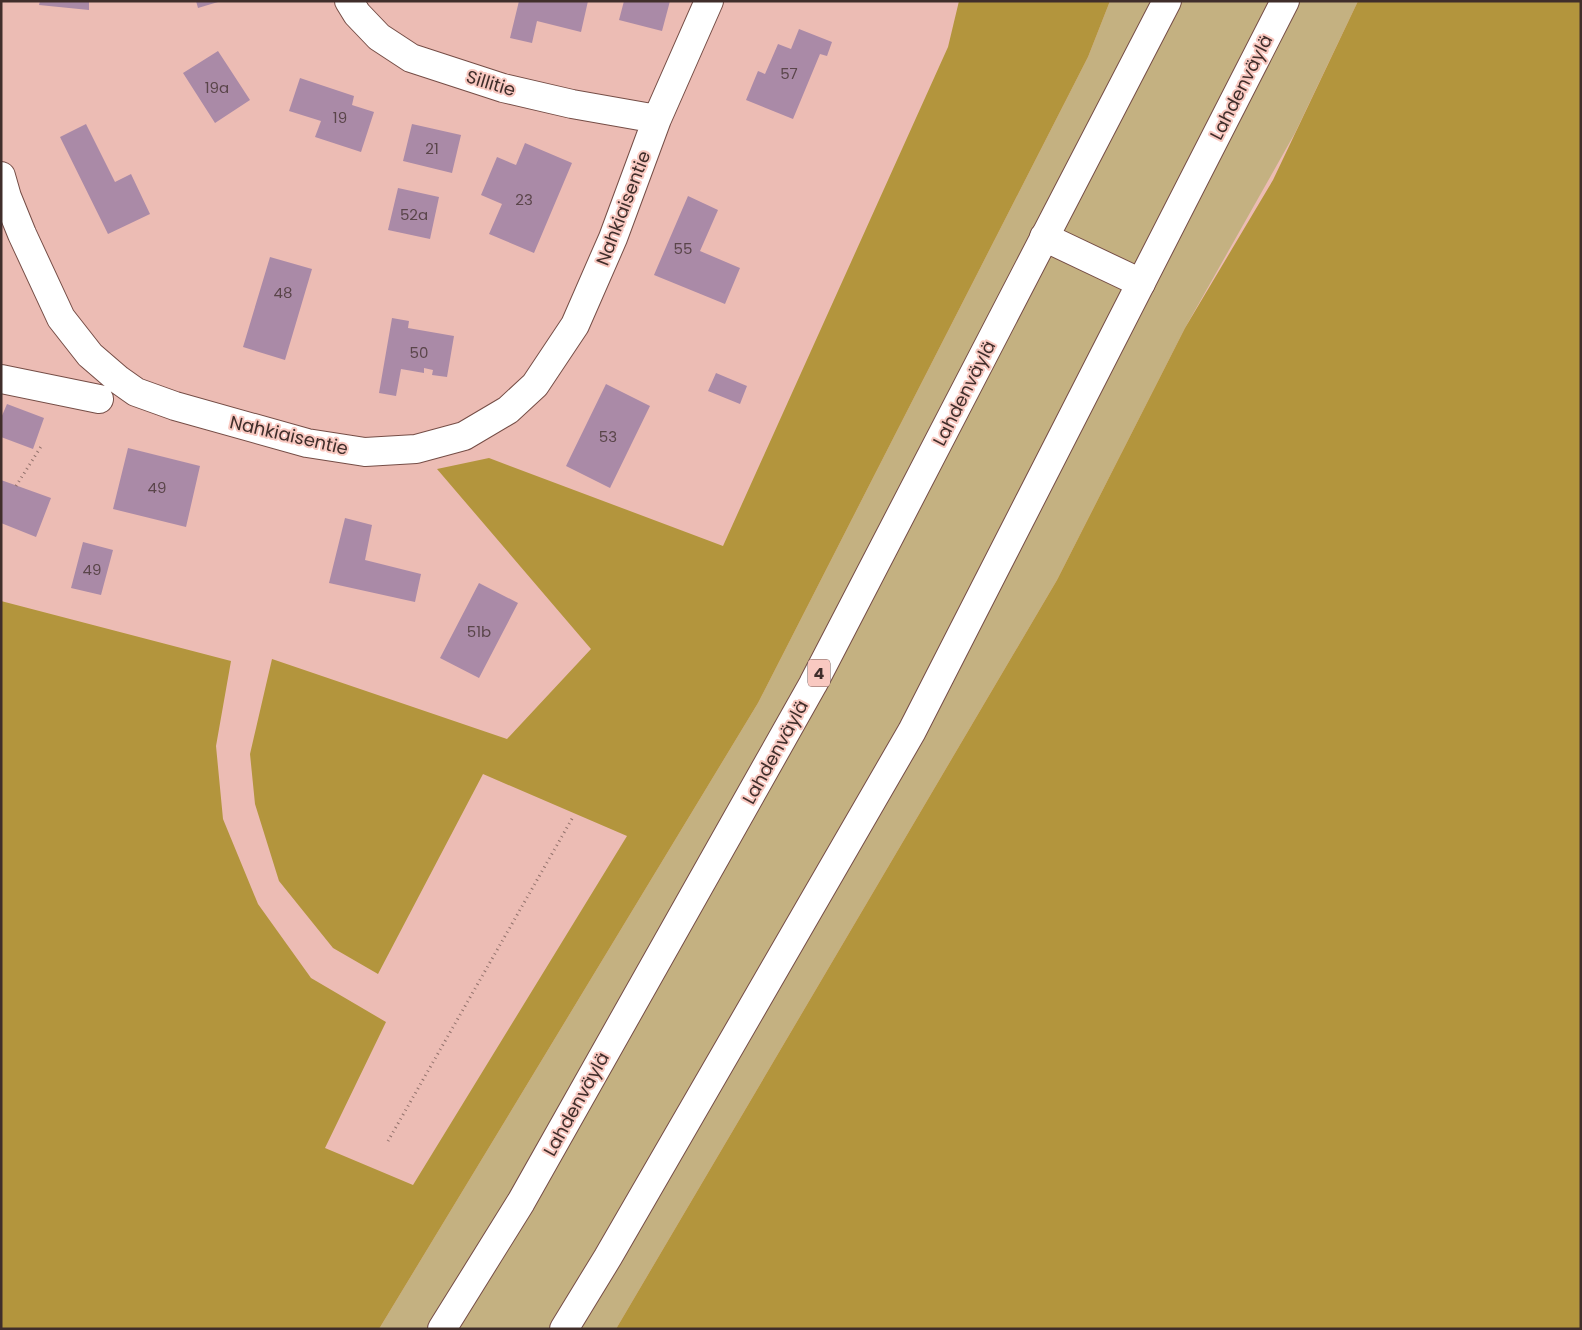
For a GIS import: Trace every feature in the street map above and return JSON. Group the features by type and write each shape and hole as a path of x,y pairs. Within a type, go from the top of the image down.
{"main road":[{"name":"Sillitie","path":"349,1 357,14 379,37 411,58 503,88 572,104 657,119"},
{"name":"Nahkiaisentie","path":"1,176 7,197 12,233 61,318 90,354 119,380 136,392 175,406 307,443 365,452 416,449 464,436 508,410 535,385 575,325 613,238 657,119 710,1"},
{"name":"Lahdenväylä","path":"442,1329 521,1202 813,684 1166,1"},
{"name":"Lahdenväylä","path":"564,1329 608,1257 912,732 1285,1"},
{"path":"1044,237 1141,283"},
{"path":"1,379 99,399"}],"path":[{"path":"16,486 42,445"},
{"path":"388,1141 573,817"}],"shaded area":[{"path":"959,1 1110,1 1088,57 758,703 379,1329 1,1329 1,601 231,661 216,746 223,819 258,904 311,978 386,1022 325,1148 413,1185 627,836 483,774 378,974 333,948 279,881 255,804 250,754 272,659 507,739 591,649 437,469 489,458 723,546 948,47"},
{"path":"1110,1 1358,1 1295,133 1185,328 1057,580 616,1329 379,1329 758,703 1088,57"},
{"path":"1358,1 1581,1 1581,1329 616,1329 1057,580 1185,328 1273,180"}],"building":[{"path":"40,1 89,1 89,10 39,5"},
{"path":"196,1 218,1 218,2 198,8"},
{"path":"519,1 588,1 581,32 537,21 532,43 510,38"},
{"path":"624,1 670,1 662,31 619,20"},
{"path":"799,29 832,42 827,56 820,54 793,119 746,100 758,71 765,74 778,44 791,49"},
{"path":"218,51 250,100 215,123 183,73"},
{"path":"300,78 354,96 352,105 374,112 361,152 315,137 321,121 289,111"},
{"path":"86,124 115,182 131,174 150,214 108,234 60,137"},
{"path":"412,124 461,135 452,173 403,161"},
{"path":"525,143 572,163 534,253 489,234 502,204 481,195 497,157 516,165"},
{"path":"398,188 439,197 430,239 388,230"},
{"path":"688,196 718,210 700,251 740,268 725,304 654,275"},
{"path":"270,257 312,269 285,360 243,347"},
{"path":"392,318 409,321 408,328 454,336 447,377 432,375 433,370 424,368 424,373 401,369 396,396 379,393"},
{"path":"716,373 747,386 740,404 708,391"},
{"path":"606,384 650,406 610,488 566,466"},
{"path":"7,404 44,418 33,449 1,437 1,418"},
{"path":"128,448 200,466 186,527 113,509"},
{"path":"1,480 51,498 36,537 1,523"},
{"path":"345,518 372,525 365,560 421,574 415,602 329,583"},
{"path":"83,542 113,550 101,595 71,588"},
{"path":"479,583 518,603 479,678 440,658"}]}
